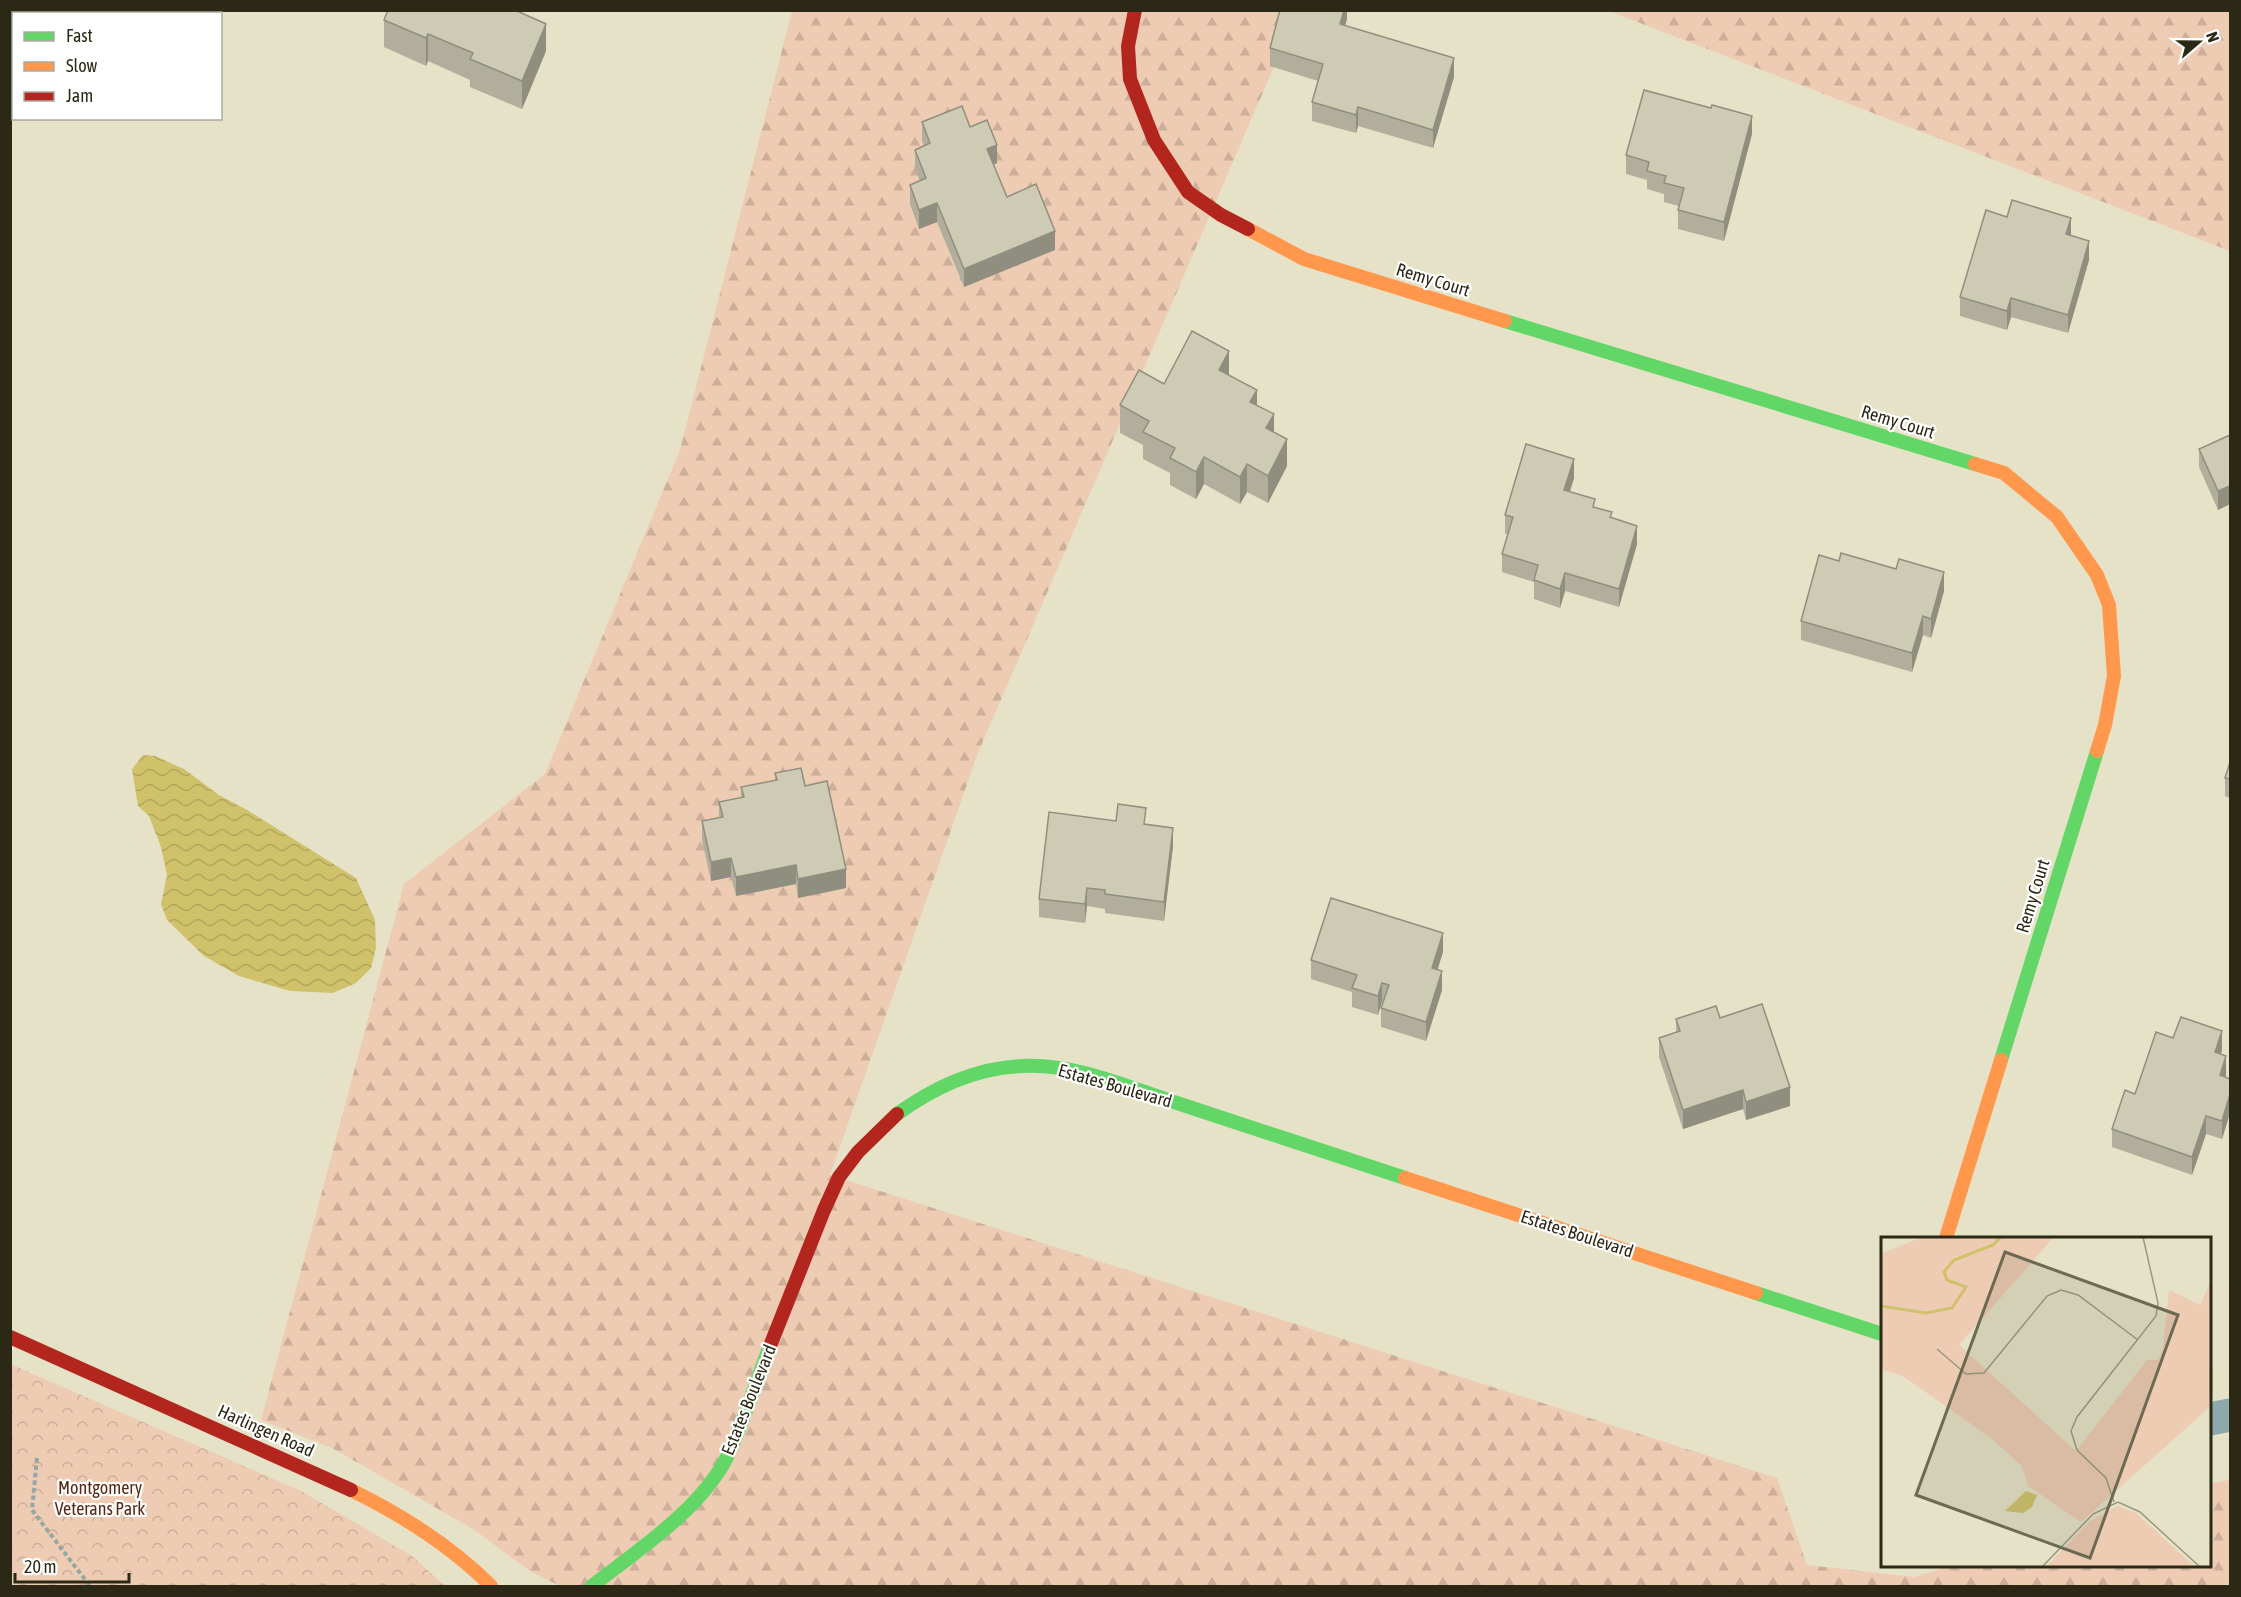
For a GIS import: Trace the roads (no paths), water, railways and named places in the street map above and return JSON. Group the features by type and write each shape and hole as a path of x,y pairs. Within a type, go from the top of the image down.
{"street":[{"name":"Remy Court","path":"1135,10 1128,46 1130,79 1155,140 1188,192 1221,215 1304,259 2004,473 2057,517 2097,575 2109,605 2114,676 2105,725 1947,1237"},
{"name":"Estates Boulevard","path":"592,1587 675,1521 701,1494 726,1458 824,1210 842,1174 867,1141 903,1109 940,1087 980,1072 1020,1066 1065,1069 1106,1080 1881,1334"},
{"name":"Harlingen Road","path":"10,1336 300,1465 368,1498 429,1536 477,1572 491,1587"},
{"path":"2211,1419 2230,1415"}],"water":[{"path":"143,755 155,756 184,769 219,795 356,878 375,920 376,948 371,968 356,983 333,993 290,991 239,976 204,956 167,920 161,904 167,875 161,847 149,816 138,806 132,769"}],"park label":[{"name":"Montgomery Veterans Park","path":"100,1498"}]}
